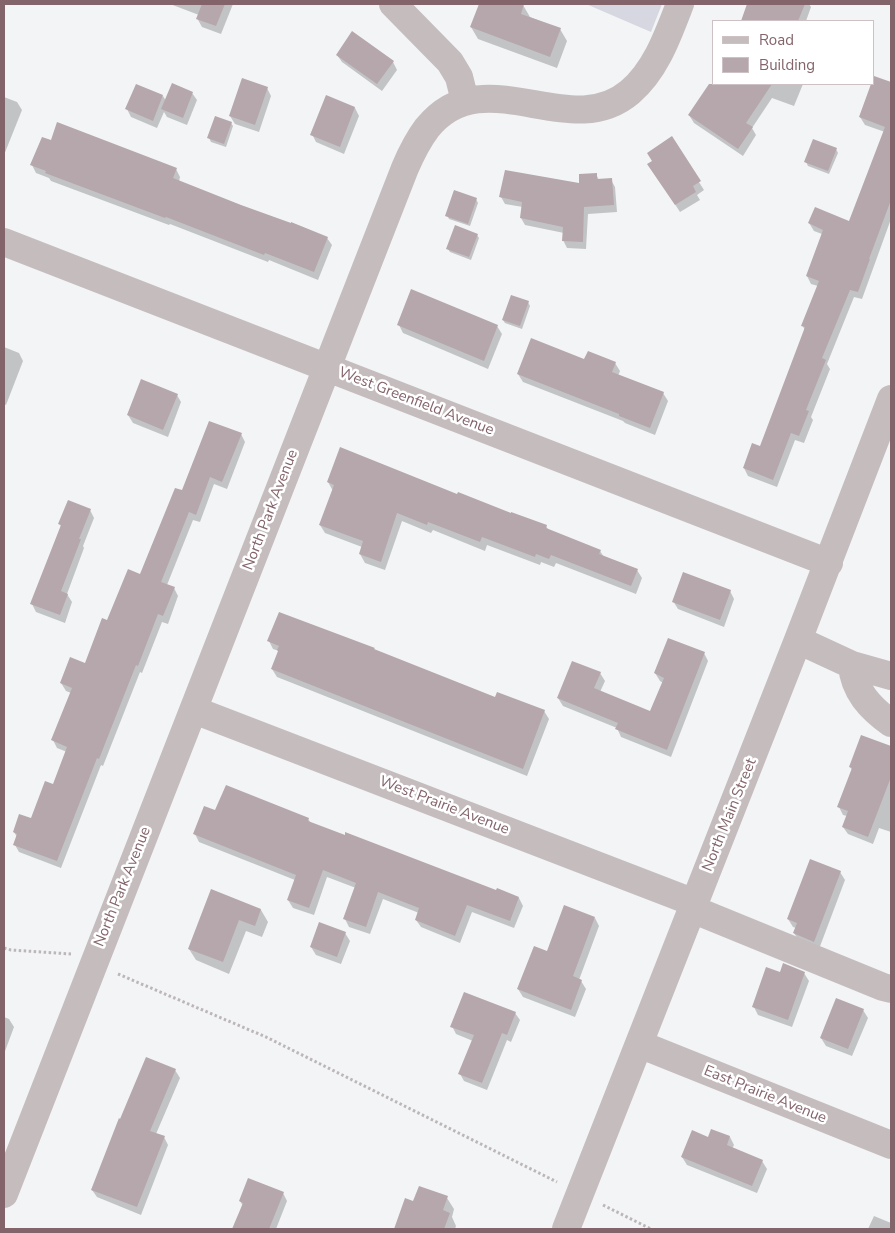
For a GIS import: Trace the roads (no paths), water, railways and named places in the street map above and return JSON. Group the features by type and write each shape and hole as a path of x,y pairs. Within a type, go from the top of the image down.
{"street":[{"path":"393,4 450,62 460,77 465,101"},
{"name":"North Park Avenue","path":"4,1194 10,1159 194,710 326,366 405,168 416,146 428,127 444,112 465,101 494,98 574,110 591,109 618,101 631,92 651,68 680,4"},
{"name":"West Greenfield Avenue","path":"4,242 829,563"},
{"name":"North Main Street","path":"566,1229 829,563 891,400"},
{"path":"798,640 852,664 891,676"},
{"path":"852,664 853,677 863,698 891,722"},
{"name":"West Prairie Avenue","path":"194,710 694,906 883,987 891,988"},
{"name":"East Prairie Avenue","path":"639,1044 891,1145"}]}
